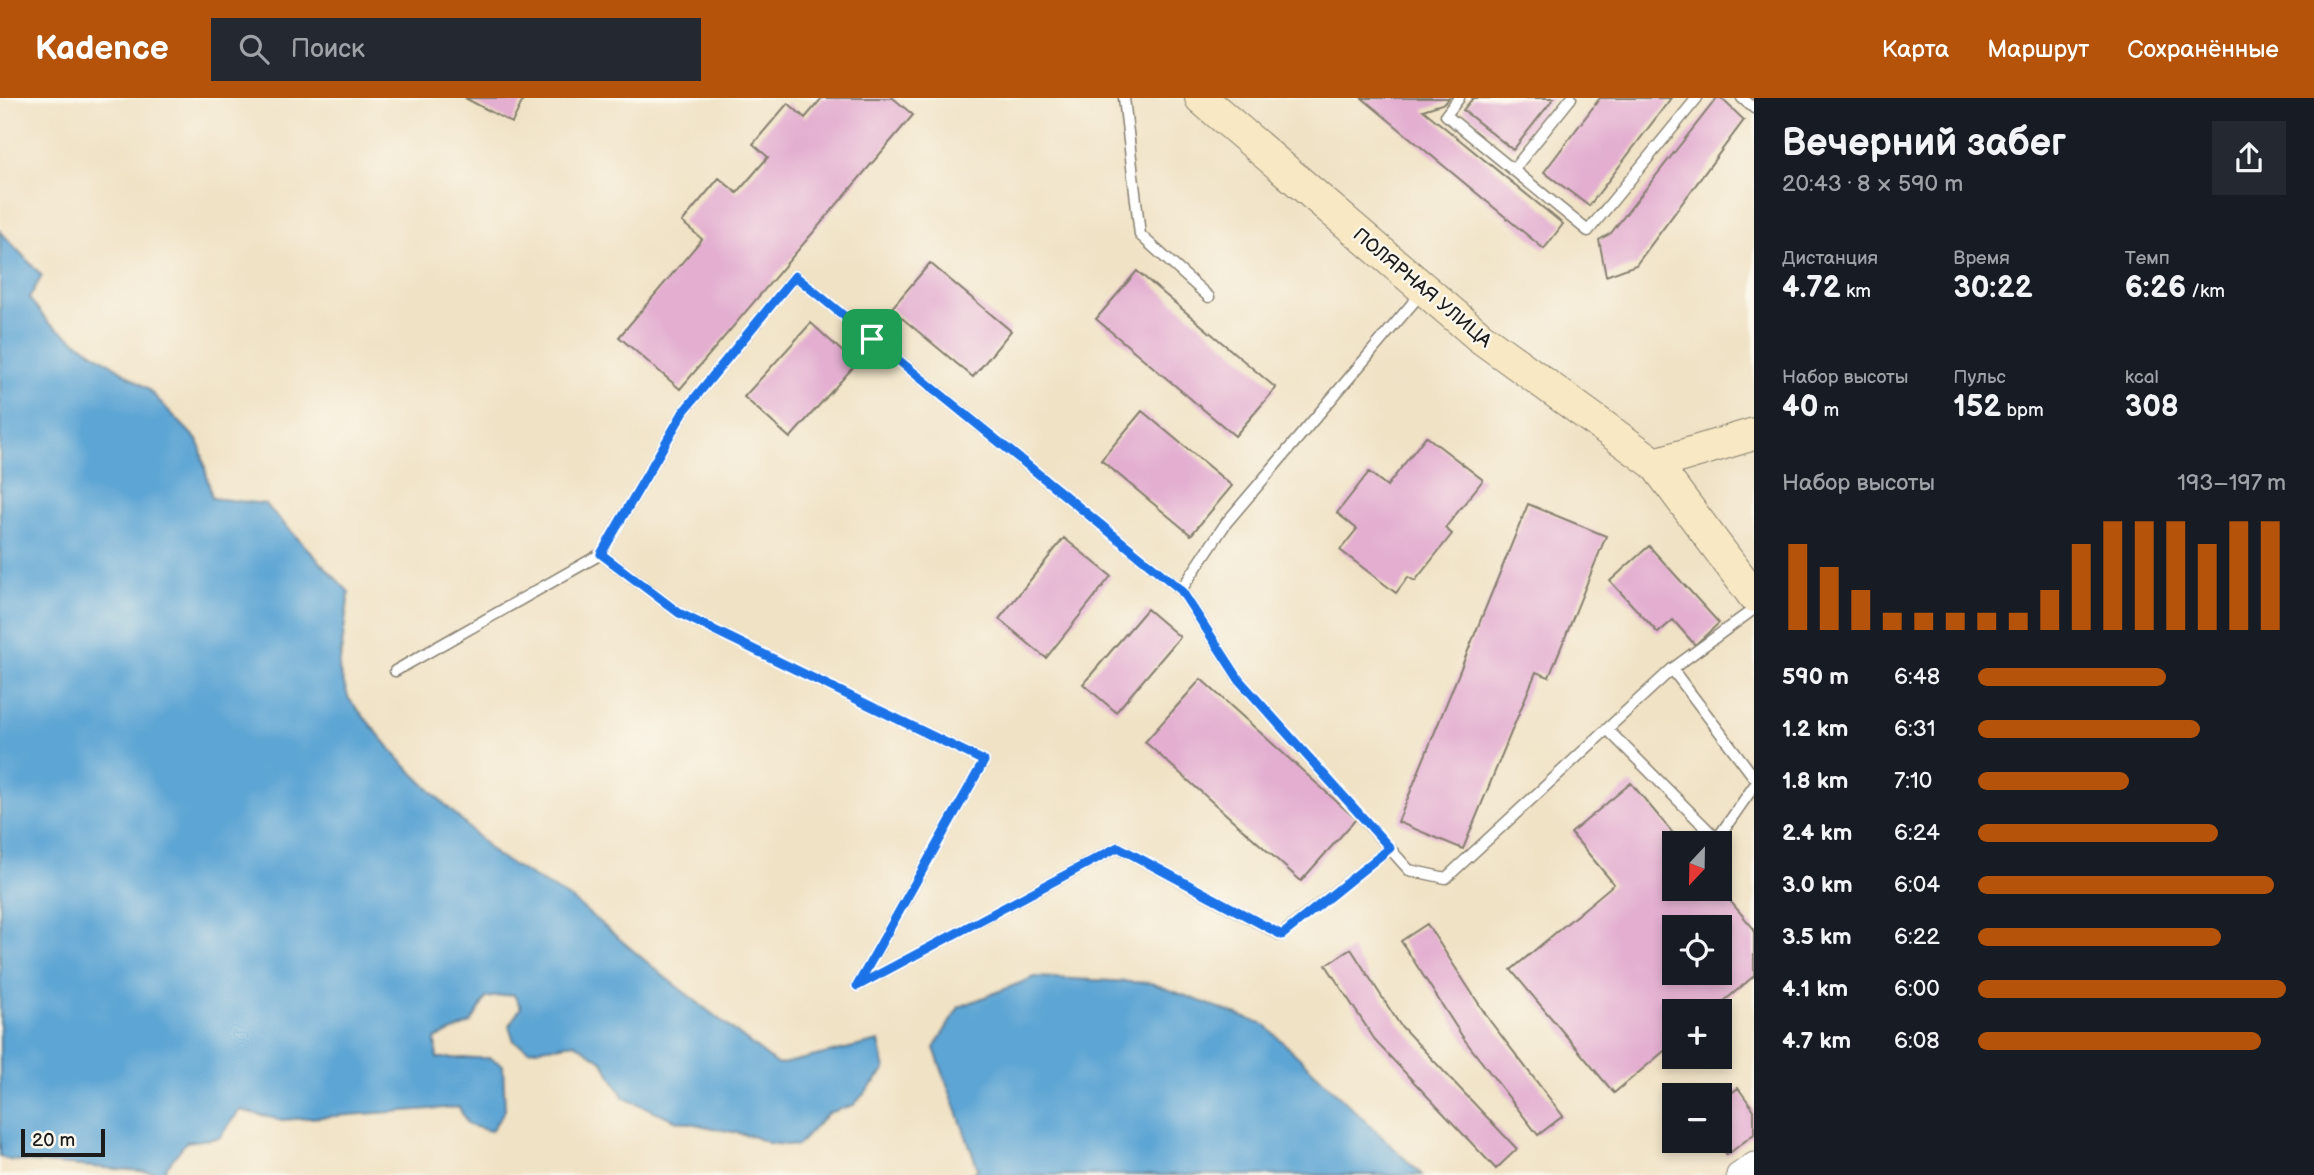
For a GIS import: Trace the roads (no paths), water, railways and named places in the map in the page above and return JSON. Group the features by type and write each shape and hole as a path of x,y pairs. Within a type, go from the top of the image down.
{"main road":[{"name":"ПОЛЯРНАЯ УЛИЦА","path":"1201,98 1480,337 1655,464 1754,597"},
{"path":"1655,464 1754,434"}],"street":[{"path":"1738,1175 1754,1164"}],"lane":[{"path":"1124,98 1140,235 1209,297"},
{"path":"1459,98 1446,114 1588,231 1697,98"},
{"path":"1513,170 1572,98"},
{"path":"1742,98 1754,108"},
{"path":"395,671 601,554 684,411 795,276 1181,590 1240,681 1409,870 1446,877 1672,669 1754,609"},
{"path":"1181,590 1226,523 1424,289"},
{"path":"601,554 679,613 984,761 857,986 1118,847 1282,935 1390,848"},
{"path":"1672,669 1754,777"},
{"path":"1607,729 1717,839 1754,786"}],"water":[{"path":"0,231 42,276 29,298 49,323 147,388 199,442 212,498 265,504 349,592 339,669 349,699 399,759 497,856 573,900 666,978 778,1065 879,1041 885,1070 854,1105 828,1113 797,1146 768,1143 752,1136 675,1120 624,1098 603,1062 575,1043 529,1050 514,1041 509,1026 521,1007 513,994 486,998 471,1023 435,1039 437,1058 490,1058 503,1065 505,1110 491,1131 468,1125 459,1107 281,1120 240,1110 219,1138 186,1142 162,1173 9,1160 0,1157"},
{"path":"1035,977 1151,983 1265,1025 1422,1175 971,1175 978,1169 934,1048 959,1007"}]}
